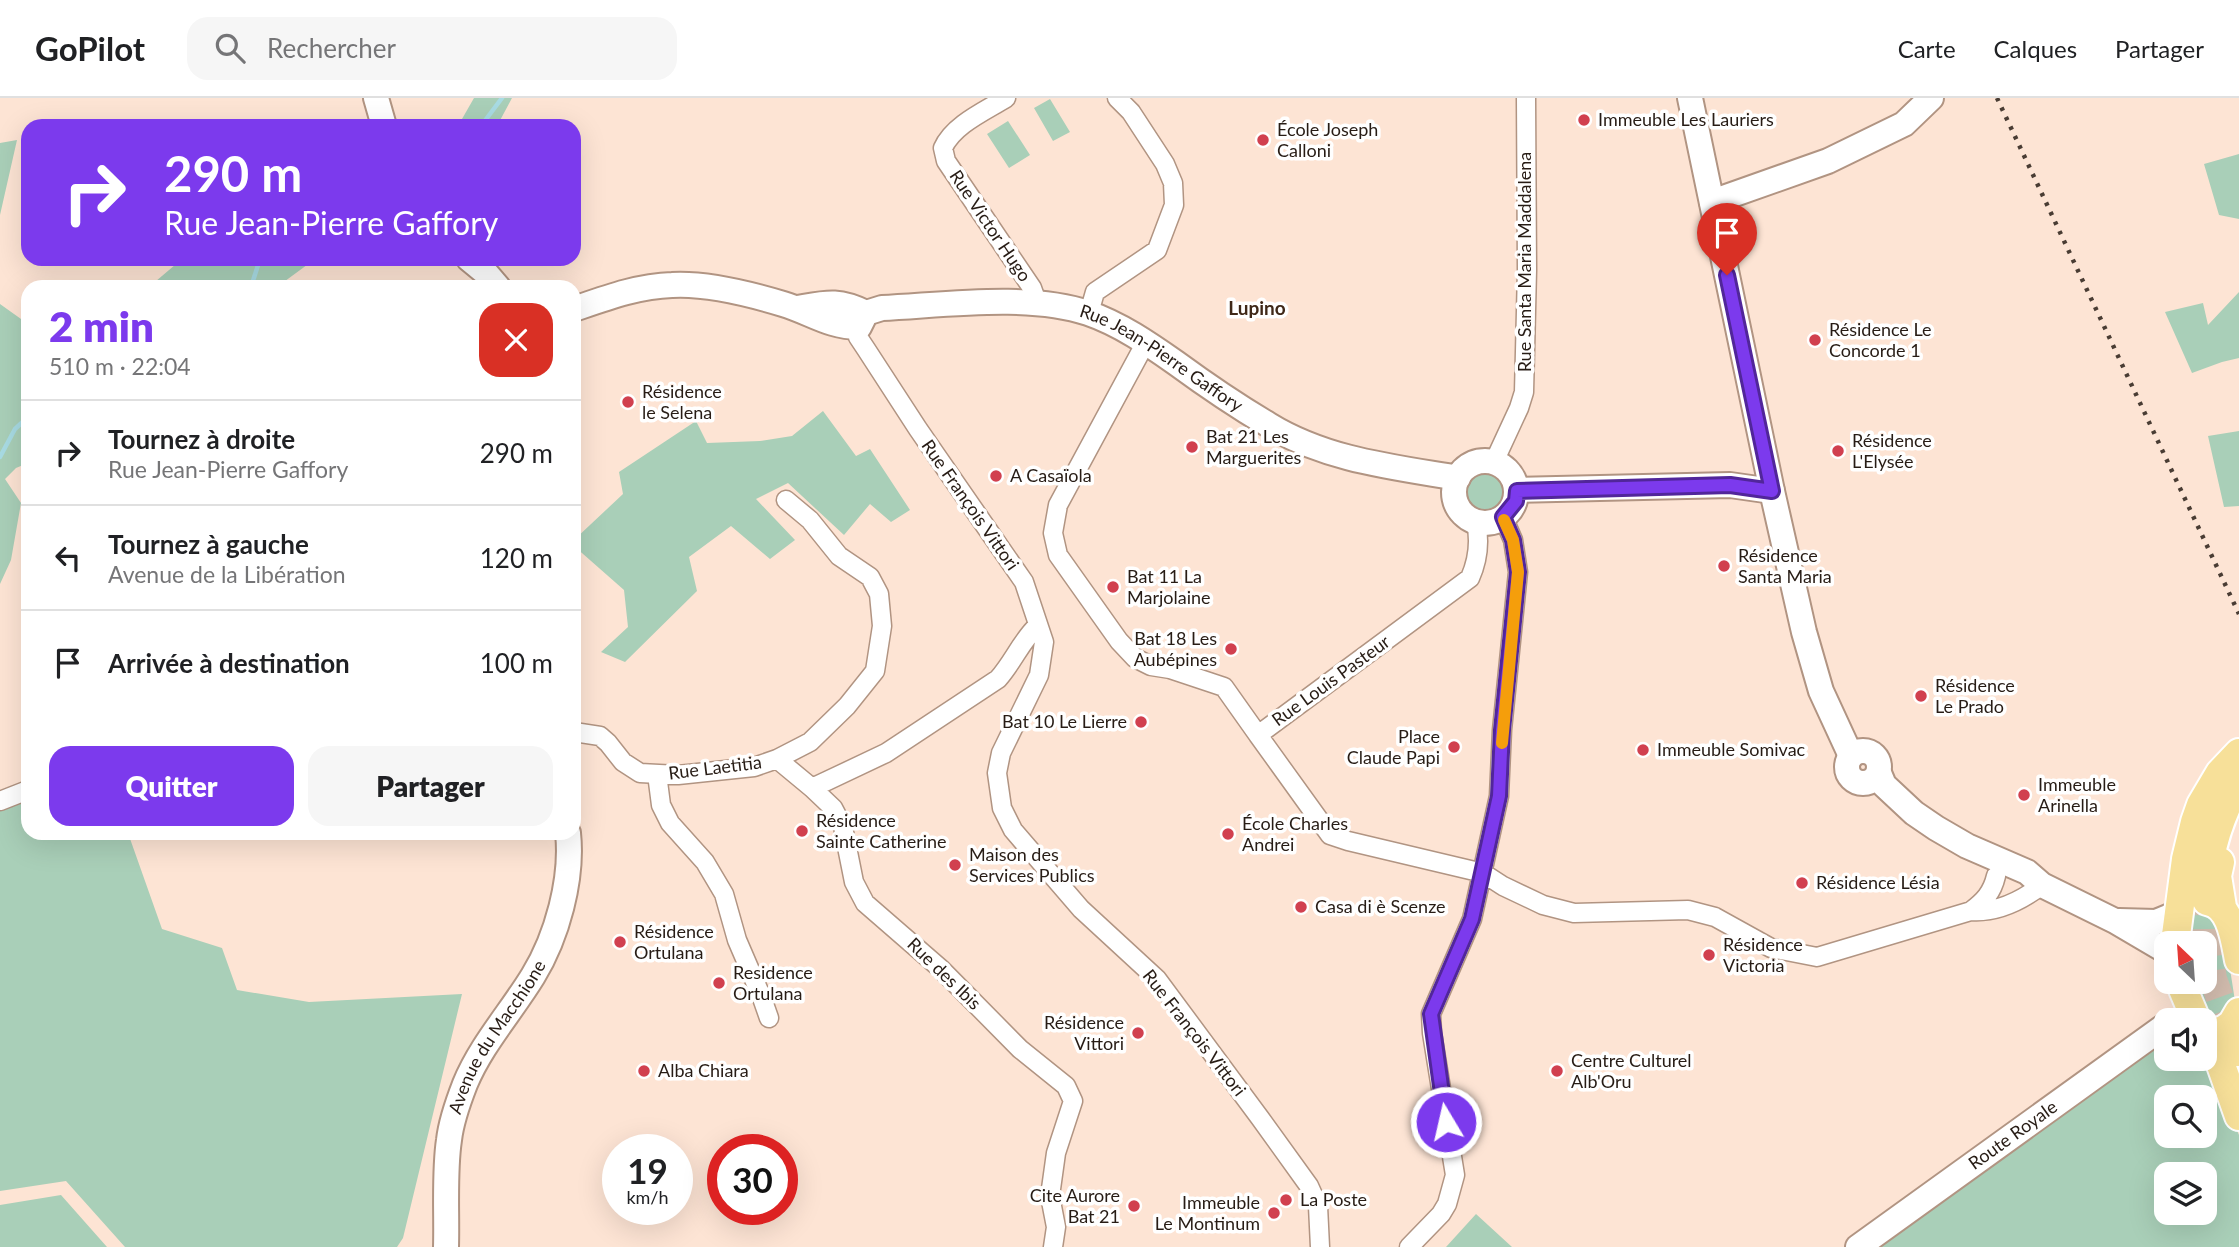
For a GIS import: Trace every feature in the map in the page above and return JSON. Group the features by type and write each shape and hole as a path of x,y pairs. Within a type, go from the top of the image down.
{"main road":[{"path":"376,98 382,119"},
{"path":"1690,98 1804,632 1821,691 1851,756 1847,766 1849,776 1858,782 1873,778 1936,828 1967,846 2027,872 2042,885 2115,920 2154,944"},
{"path":"1712,202 1838,156 1904,124 1931,98"},
{"path":"478,266 492,280"},
{"name":"Rue Jean-Pierre Gaffory","path":"581,307 645,288 674,284 727,290 797,309 842,327 862,320 882,308 1037,302 1089,313 1146,342 1271,427 1306,443 1337,455 1378,465 1458,478"},
{"path":"1494,462 1510,473 1517,491 1516,501 1503,517 1485,523 1476,522 1468,518 1457,504 1455,486 1464,469 1473,463 1494,462"},
{"path":"1730,485 1766,462"},
{"path":"1517,491 1730,485 1772,491"},
{"path":"2177,931 2186,859 2202,805 2220,773 2239,753"},
{"path":"2239,762 2219,802 2202,849 2208,894 2234,936 2239,960"},
{"path":"1873,778 1915,830 1993,884 2042,885"},
{"path":"2115,920 2156,922 2180,912 2189,904 2198,901 2213,902 2208,894 2209,854 2227,802 2239,782"},
{"path":"2208,894 2217,876 2223,846 2239,804"},
{"name":"Avenue du Macchione","path":"446,1247 449,1140 456,1111 466,1082 489,1041 534,974 554,931 567,886 568,840"},
{"name":"Route Royale","path":"1858,1247 2154,1034"},
{"path":"2217,1037 2239,1077"},
{"path":"2217,1044 2239,1116"}],"street":[{"name":"Rue Victor Hugo","path":"1006,98 947,139 943,148 946,161 1032,288 1037,302"},
{"path":"1089,313 1096,292 1157,250 1174,205 1173,183 1165,164 1131,112 1117,98"},
{"name":"Rue Santa Maria Maddalena","path":"1494,462 1524,392 1527,270 1526,98"},
{"name":"Rue François Vittori","path":"862,320 859,337 866,349 1024,582 1044,642 1039,675 1001,753 997,773 1002,808 1024,845 1081,909 1157,979 1260,1118 1309,1186 1318,1206 1320,1247"},
{"name":"Rue Louis Pasteur","path":"1146,342 1058,505 1053,533 1058,555 1119,641 1135,658 1152,666 1170,669 1224,687 1258,734 1470,578 1479,537 1476,522"},
{"name":"Rue Laetitia","path":"581,733 600,736 623,762 640,773 678,775 754,767 777,759 810,742 846,706 875,671 882,626 879,594 870,577 839,556 810,520 786,500"},
{"path":"1409,1247 1441,1214 1455,1175 1431,1014 1472,919 1499,796 1502,730 1518,572 1513,540 1503,517"},
{"path":"812,788 886,753 998,679 1010,666 1025,637 1038,625"},
{"path":"1258,734 1330,835 1483,873 1543,905 1574,913 1688,910 1715,917 1770,948 1817,957 1971,911 1987,898 1993,884"},
{"name":"Rue des Ibis","path":"777,759 833,808 843,827 854,882 865,903 941,969 1020,1049 1066,1086 1073,1101 1056,1153 1050,1196 1056,1227 1053,1247"},
{"path":"657,774 661,805 670,823 705,862 724,894 737,940 769,1018"},
{"path":"0,800 21,792"},
{"path":"1993,884 2003,906"},
{"path":"1971,911 1988,913 2025,898 2042,885"}],"green space":[{"path":"474,98 512,98 501,119 462,119"},
{"path":"1050,99 1070,132 1053,141 1034,108"},
{"path":"1008,121 1030,155 1009,168 987,134"},
{"path":"17,140 0,215 0,143"},
{"path":"2239,154 2239,219 2219,215 2204,164"},
{"path":"174,266 306,266 286,280 157,280"},
{"path":"2239,292 2239,358 2192,373 2165,312 2203,303 2208,325"},
{"path":"0,304 21,319 21,466 5,479 21,503 11,560 0,584"},
{"path":"823,411 856,456 870,449 910,510 891,522 870,504 844,535 788,483 756,499 795,540 770,559 731,526 689,557 697,591 625,662 601,652 628,627 624,590 581,552 581,533 623,494 619,472 696,421 707,443 760,441 792,436"},
{"path":"2239,431 2239,506 2224,507 2208,436"},
{"path":"1485,472 1499,478 1505,492 1499,506 1485,512 1471,506 1465,492 1471,478"},
{"path":"21,800 21,840 130,840 162,929 222,948 237,990 309,1002 462,994 403,1238 397,1247 125,1247 66,1181 0,1191 0,808"},
{"path":"2199,910 2223,924 2235,1001 2221,1019 2217,1018 2217,1008 2202,1008 2197,994 2217,994 2217,931 2187,931 2190,914"},
{"path":"2154,1049 2154,1071 2212,1071 2239,1135 2239,1247 1878,1247"},
{"path":"61,1195 107,1247 0,1247 0,1205"},
{"path":"1476,1214 1512,1247 1446,1247"}],"waterway":[{"path":"486,119 502,98"},
{"path":"253,280 258,266"},
{"path":"0,457 15,429 21,423"}],"tunnel":[{"path":"2205,887 2206,932 2213,979 2234,1036"}],"railway":[{"path":"1997,98 2239,614"}],"slow traffic":[{"path":"1502,743 1518,572 1513,540 1504,520"}],"place":[{"name":"Immeuble Les Lauriers","path":"1584,120"},
{"name":"École Joseph Calloni","path":"1263,140"},
{"name":"Résidence Le Concorde 1","path":"1815,340"},
{"name":"Résidence le Selena","path":"628,402"},
{"name":"Bat 21 Les Marguerites","path":"1192,447"},
{"name":"Résidence L'Elysée","path":"1838,451"},
{"name":"A Casaïola","path":"996,476"},
{"name":"Résidence Santa Maria","path":"1724,566"},
{"name":"Bat 11 La Marjolaine","path":"1113,587"},
{"name":"Bat 18 Les Aubépines","path":"1231,649"},
{"name":"Résidence Le Prado","path":"1921,696"},
{"name":"Bat 10 Le Lierre","path":"1141,722"},
{"name":"Place Claude Papi","path":"1454,747"},
{"name":"Immeuble Somivac","path":"1643,750"},
{"name":"Immeuble Arinella","path":"2024,795"},
{"name":"Résidence Sainte Catherine","path":"802,831"},
{"name":"École Charles Andrei","path":"1228,834"},
{"name":"Maison des Services Publics","path":"955,865"},
{"name":"Résidence Lésia","path":"1802,883"},
{"name":"Casa di è Scenze","path":"1301,907"},
{"name":"Résidence Ortulana","path":"620,942"},
{"name":"Résidence Victoria","path":"1709,955"},
{"name":"Residence Ortulana","path":"719,983"},
{"name":"Résidence Vittori","path":"1138,1033"},
{"name":"Alba Chiara","path":"644,1071"},
{"name":"Centre Culturel Alb'Oru","path":"1557,1071"},
{"name":"La Poste","path":"1286,1200"},
{"name":"Cite Aurore Bat 21","path":"1134,1206"},
{"name":"Immeuble Le Montinum","path":"1274,1213"}],"district":[{"name":"Lupino","path":"1257,308"}],"route":[{"path":"1446,1122 1431,1014 1472,919 1499,796 1502,730 1518,572 1513,540 1503,517 1516,501 1517,491 1730,485 1772,491 1727,275"}]}
